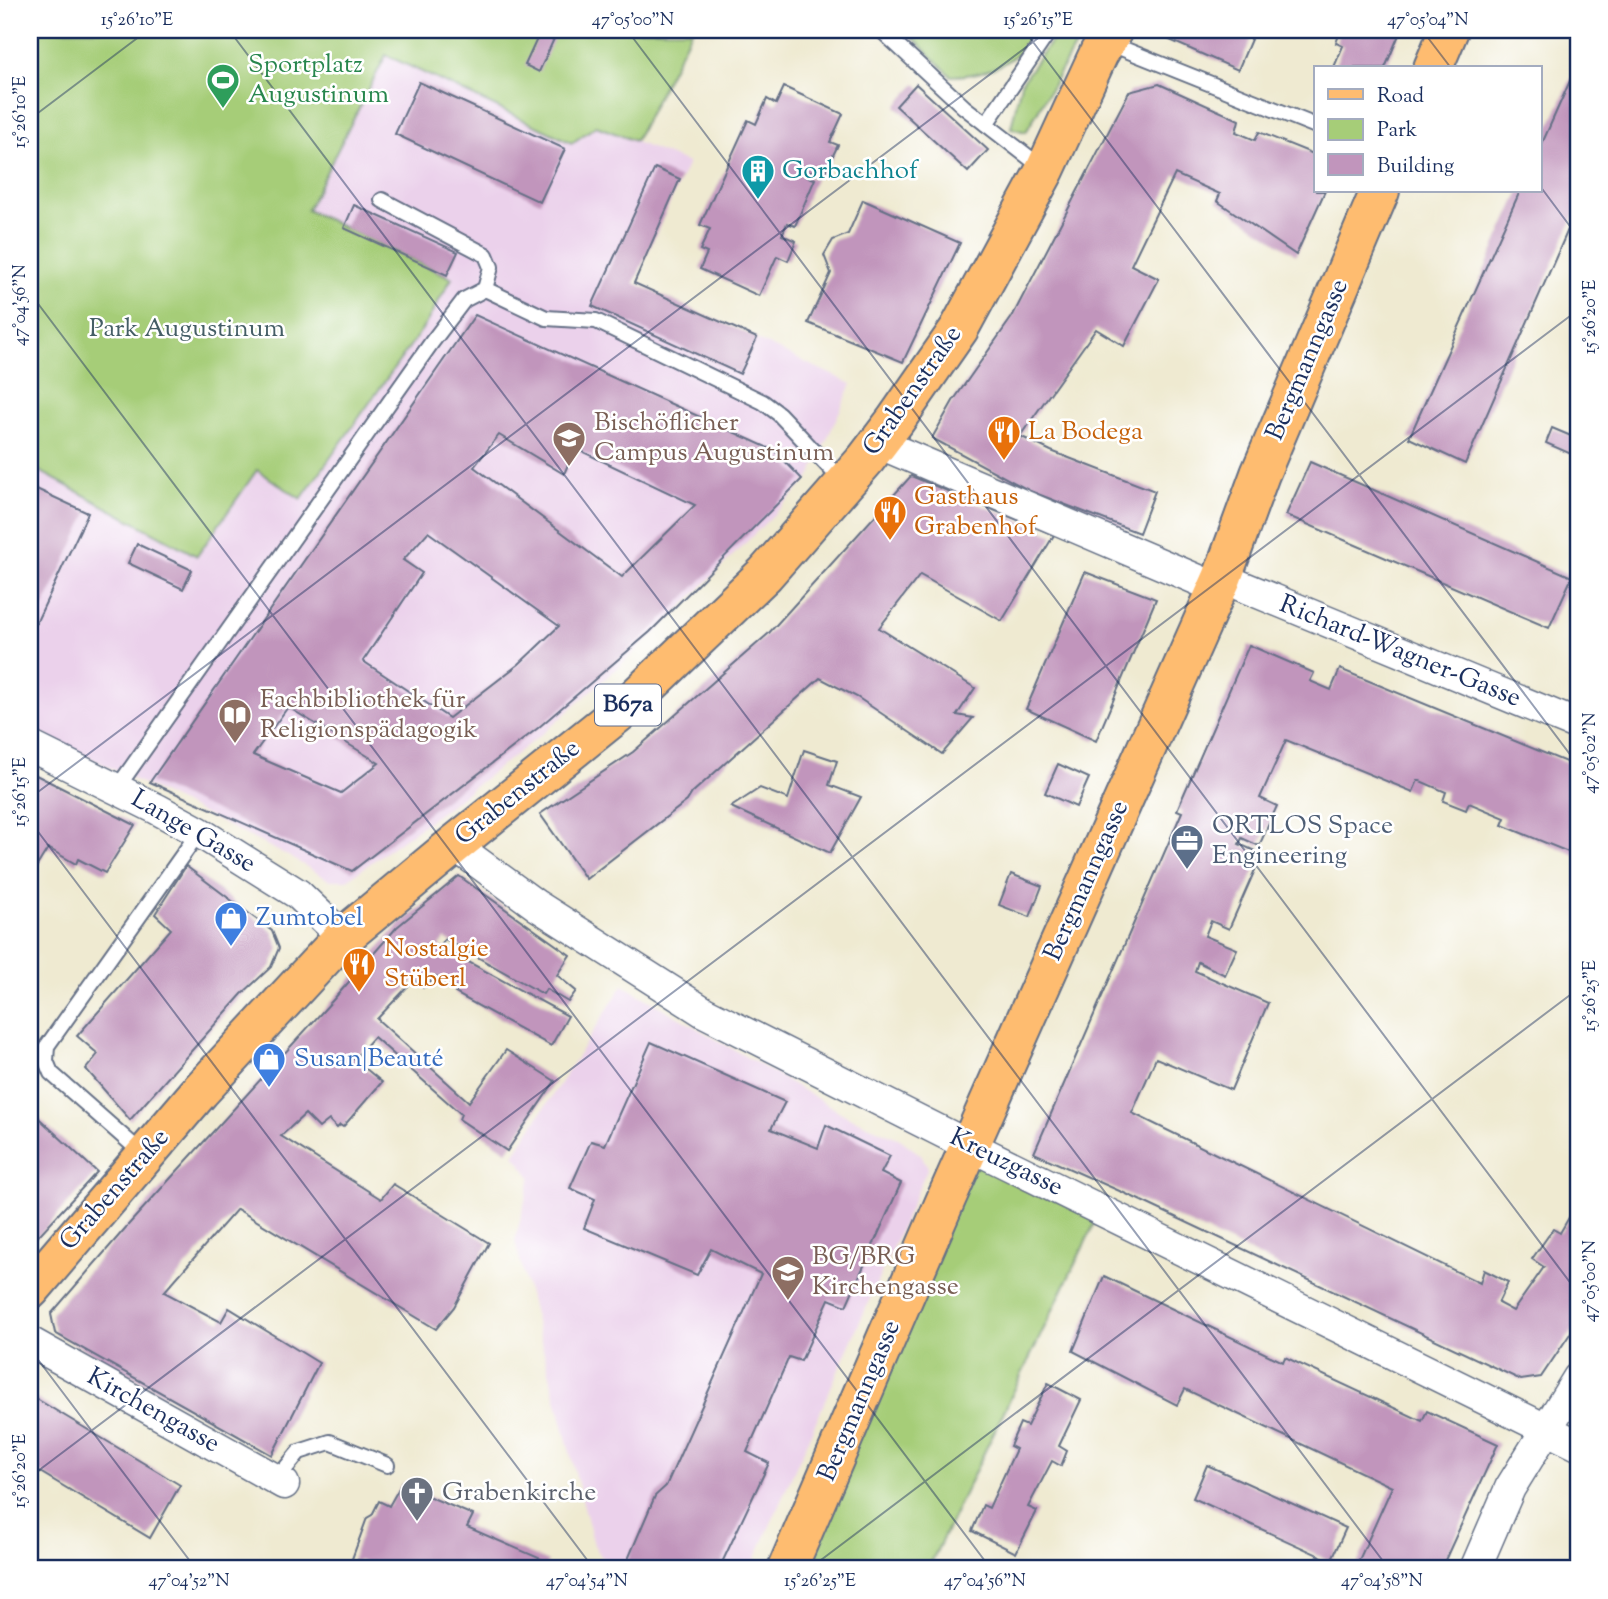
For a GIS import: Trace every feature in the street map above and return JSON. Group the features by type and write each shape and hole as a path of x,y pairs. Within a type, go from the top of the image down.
{"main road":[{"path":"1434,66 1449,30"},
{"name":"Grabenstraße","path":"30,1290 200,1091 343,937 627,706 765,574 844,484 878,443 959,329 1045,170 1110,36"},
{"name":"Bergmanngasse","path":"787,1569 970,1146 1220,583 1260,474 1380,192"}],"street":[{"name":"Richard-Wagner-Gasse","path":"878,443 1058,522 1350,631 1578,725"},
{"name":"Lange Gasse","path":"30,746 199,832 298,894 343,937"},
{"name":"Kreuzgasse","path":"454,845 536,905 704,1012 1578,1445"},
{"name":"Kirchengasse","path":"30,1342 280,1482"},
{"path":"1475,1569 1510,1488 1578,1378"}],"lane":[{"path":"881,30 964,107 1045,170"},
{"path":"986,124 1050,30"},
{"path":"1110,36 1314,125"},
{"path":"117,788 432,342 464,300 485,289 491,267 486,255 382,200"},
{"path":"485,289 546,318 596,321 763,402 779,414 844,484"},
{"path":"145,1155 51,1073 46,1061 47,1046 199,832"},
{"name":"Kirchengasse","path":"280,1482 299,1452 330,1442 387,1465"}],"shaded area":[{"name":"Bischöflicher Campus Augustinum","path":"387,55 596,126 688,163 634,283 852,384 809,479 651,638 547,730 445,809 347,880 329,880 290,857 30,728 30,466 106,506 257,469 302,499 447,275 306,210"},
{"path":"623,985 847,1116 900,1139 921,1155 928,1167 751,1569 609,1569 594,1545 515,1241 531,1177 514,1155"}],"green space":[{"name":"Park Augustinum","path":"30,30 692,30 635,141 596,126 572,143 386,55 307,210 452,278 425,325 301,499 257,470 197,556 30,466"},
{"path":"905,30 1042,30 1022,50 1002,64 980,73 951,76"},
{"path":"1059,30 1084,30 1026,132 1011,128 1021,83"},
{"path":"970,1146 1101,1210 928,1569 842,1569 796,1549"}],"building":[{"path":"541,30 558,30 539,72 525,65"},
{"path":"1147,30 1255,30 1238,70"},
{"path":"1341,30 1401,30 1386,66 1334,66 1343,46 1336,43"},
{"path":"1578,63 1578,207 1465,464 1409,438 1520,192 1542,192 1542,144"},
{"path":"419,82 565,149 540,202 395,134"},
{"path":"916,84 988,150 968,172 896,106"},
{"path":"1159,84 1239,120 1236,132 1255,140 1259,132 1314,154 1314,192 1325,192 1296,255 1217,201 1220,194 1175,174 1131,265 1159,279 1124,346 1096,329 1020,436 1051,451 1155,491 1139,533 1030,491 932,438 953,401 1012,317 1129,92"},
{"name":"Gorbachhof","path":"784,87 843,114 830,142 838,145 823,176 811,171 808,177 815,179 795,226 787,223 782,235 796,241 788,261 777,256 759,296 700,269 707,253 700,250 710,229 700,225 748,120 756,124 767,99 776,104"},
{"path":"655,168 680,179 634,283 757,338 740,374 592,306"},
{"path":"863,200 960,243 903,362 808,323 831,273 824,255 833,240 848,234"},
{"path":"354,205 458,252 447,275 344,228"},
{"path":"475,315 775,451 802,479 650,632 538,728 352,871 150,782","holes":["499,435 564,474 575,448 695,505 622,577 474,467","428,532 559,626 519,664 449,718 363,661 422,573 403,560","288,707 379,763 341,793 253,755"]},
{"path":"1552,428 1578,439 1578,457 1546,443"},
{"path":"1310,462 1572,577 1549,628 1286,515"},
{"path":"911,476 1054,535 1002,621 920,575 879,628 975,688 957,715 973,718 942,754 857,697 820,678 692,793 687,801 586,879 540,814 633,752 768,634"},
{"path":"30,486 88,513 30,636"},
{"path":"137,544 192,570 183,589 128,563"},
{"path":"1085,572 1156,599 1096,741 1026,709"},
{"path":"1249,645 1314,673 1310,681 1331,690 1340,669 1578,767 1578,856 1502,825 1505,818 1469,803 1466,810 1443,801 1446,792 1418,780 1413,792 1286,740 1260,798 1277,806 1259,846 1242,838 1239,844 1262,854 1229,929 1211,921 1205,936 1237,949 1225,975 1198,962 1195,971 1268,1003 1231,1090 1156,1058 1132,1113 1480,1283 1484,1270 1508,1282 1498,1303 1513,1311 1544,1267 1532,1259 1553,1229 1560,1233 1578,1202 1578,1322 1541,1377 1521,1380 1034,1153 1182,812 1177,810"},
{"path":"804,750 837,761 829,785 861,797 830,853 731,807 760,788 788,799"},
{"path":"1058,764 1089,778 1076,807 1045,793"},
{"path":"30,772 135,825 105,873 78,859 76,864 48,848 30,877"},
{"path":"186,866 272,931 279,948 271,967 242,994 130,1120 86,1069 98,1054 77,1036 171,929 155,914"},
{"path":"1011,874 1042,886 1030,917 999,905"},
{"path":"459,876 570,955 557,975 576,991 568,1002 546,989 543,994 445,939 439,946 568,1016 551,1046 455,993 458,989 436,976 423,988 414,980 377,1019 469,1102 506,1050 555,1081 507,1151 459,1119 461,1114 374,1037 354,1059 382,1082 343,1127 340,1125 337,1128 329,1120 319,1128 305,1114 281,1136 381,1199 393,1184 489,1243 454,1307 436,1329 237,1209 164,1292 221,1322 229,1308 319,1363 272,1455 55,1333 51,1314 129,1224 397,927"},
{"name":"BG/BRG Kirchengasse","path":"651,1042 785,1102 771,1129 818,1148 826,1125 890,1156 881,1173 901,1183 846,1306 829,1299 801,1361 789,1357 747,1452 769,1463 719,1569 637,1569 626,1564 655,1496 666,1486 761,1274 711,1249 697,1275 584,1228 595,1199 570,1188 591,1141 605,1145"},
{"path":"30,1110 97,1172 30,1245"},
{"path":"1104,1276 1283,1362 1285,1357 1422,1421 1427,1411 1498,1444 1441,1569 1355,1569 1392,1487 1185,1389 1177,1405 1073,1351"},
{"path":"1048,1383 1081,1400 1059,1446 1067,1451 1061,1466 1052,1461 1028,1507 1037,1511 1016,1553 972,1531 983,1505 989,1508 1016,1449 1010,1446 1020,1423 1027,1426"},
{"path":"30,1395 180,1485 150,1538 30,1466"},
{"path":"1207,1465 1346,1528 1331,1561 1193,1498"},
{"name":"Grabenkirche","path":"402,1483 473,1515 467,1527 548,1562 545,1569 378,1569 358,1560 356,1562 352,1559 367,1518 372,1515 379,1501 389,1506"}],"place":[{"name":"Sportplatz Augustinum","path":"223,110"},
{"name":"Gorbachhof","path":"758,201"},
{"name":"La Bodega","path":"1004,462"},
{"name":"Bischöflicher Campus Augustinum","path":"569,468"},
{"name":"Gasthaus Grabenhof","path":"890,542"},
{"name":"Fachbibliothek für Religionspädagogik","path":"235,745"},
{"name":"ORTLOS Space Engineering","path":"1187,871"},
{"name":"Zumtobel","path":"231,948"},
{"name":"Nostalgie Stüberl","path":"359,994"},
{"name":"Susan|Beauté","path":"269,1089"},
{"name":"BG/BRG Kirchengasse","path":"788,1302"},
{"name":"Grabenkirche","path":"417,1523"}]}
